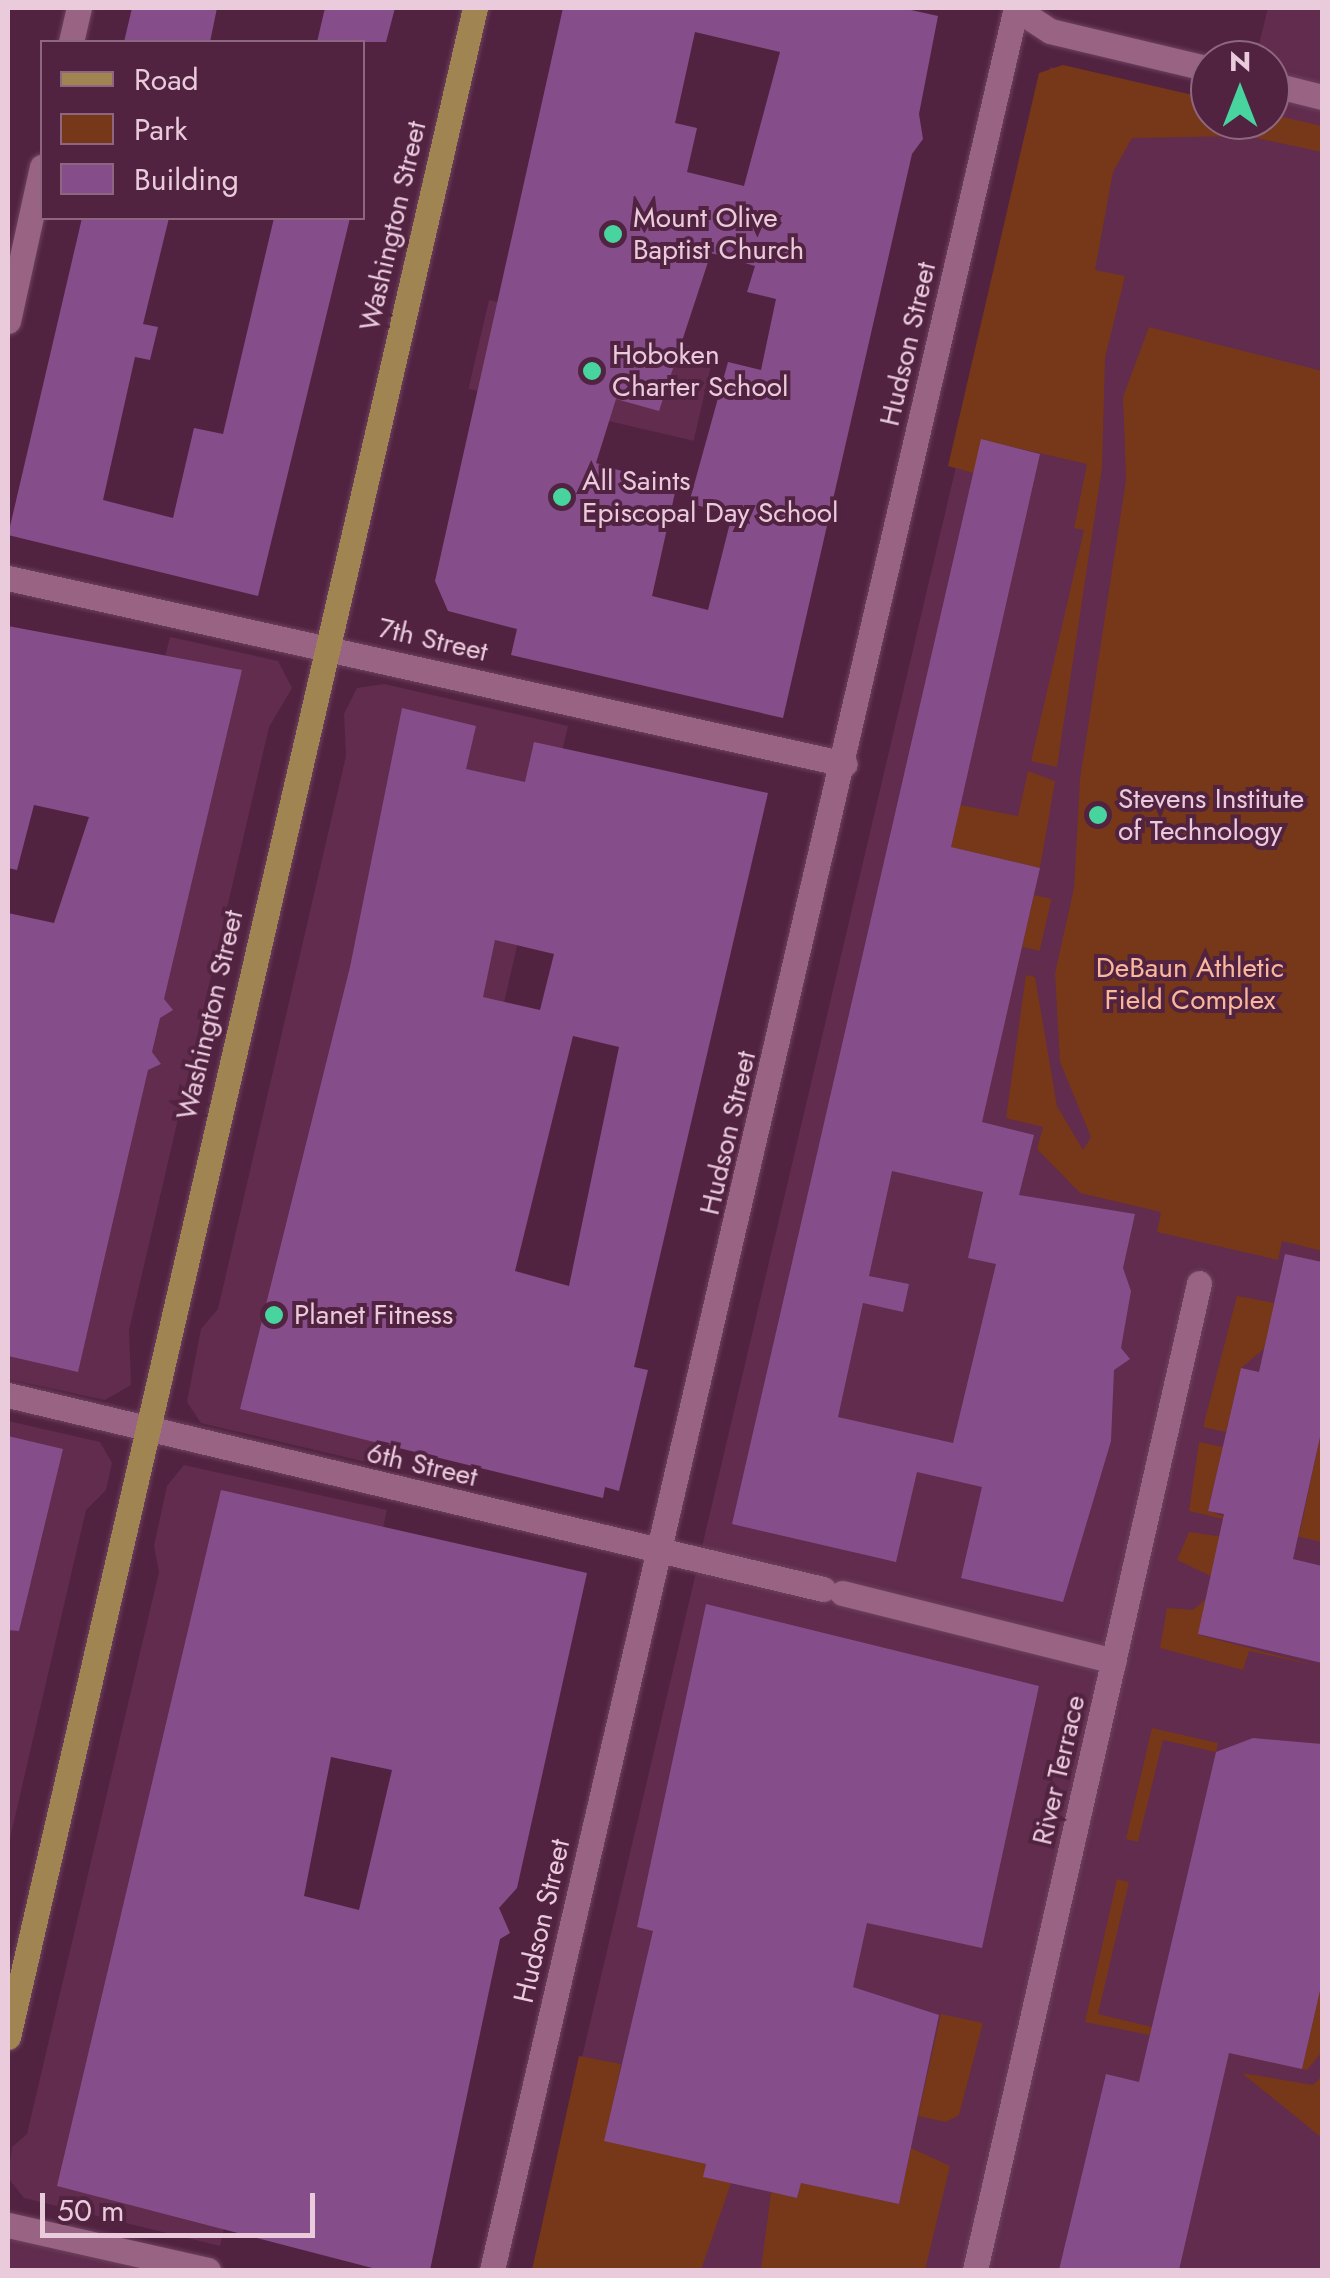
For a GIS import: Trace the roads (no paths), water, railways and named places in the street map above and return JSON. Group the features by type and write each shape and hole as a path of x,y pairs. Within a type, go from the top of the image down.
{"main road":[{"name":"Washington Street","path":"8,2036 144,1429 475,8"}],"street":[{"path":"71,40 79,8"},
{"path":"1016,8 1050,32 1190,64"},
{"name":"Hudson Street","path":"492,2270 845,764 1016,8"},
{"path":"1290,89 1322,96"},
{"path":"8,320 40,176"},
{"name":"7th Street","path":"8,578 845,764"},
{"name":"River Terrace","path":"975,2270 1199,1283"},
{"name":"6th Street","path":"8,1395 660,1548 1114,1661"},
{"path":"8,2225 208,2270"}],"place":[{"name":"Mount Olive Baptist Church","path":"613,234"},
{"name":"Hoboken Charter School","path":"592,371"},
{"name":"All Saints Episcopal Day School","path":"562,497"},
{"name":"Stevens Institute of Technology","path":"1098,815"},
{"name":"Planet Fitness","path":"274,1315"}],"park label":[{"name":"DeBaun Athletic Field Complex","path":"1190,984"}]}
